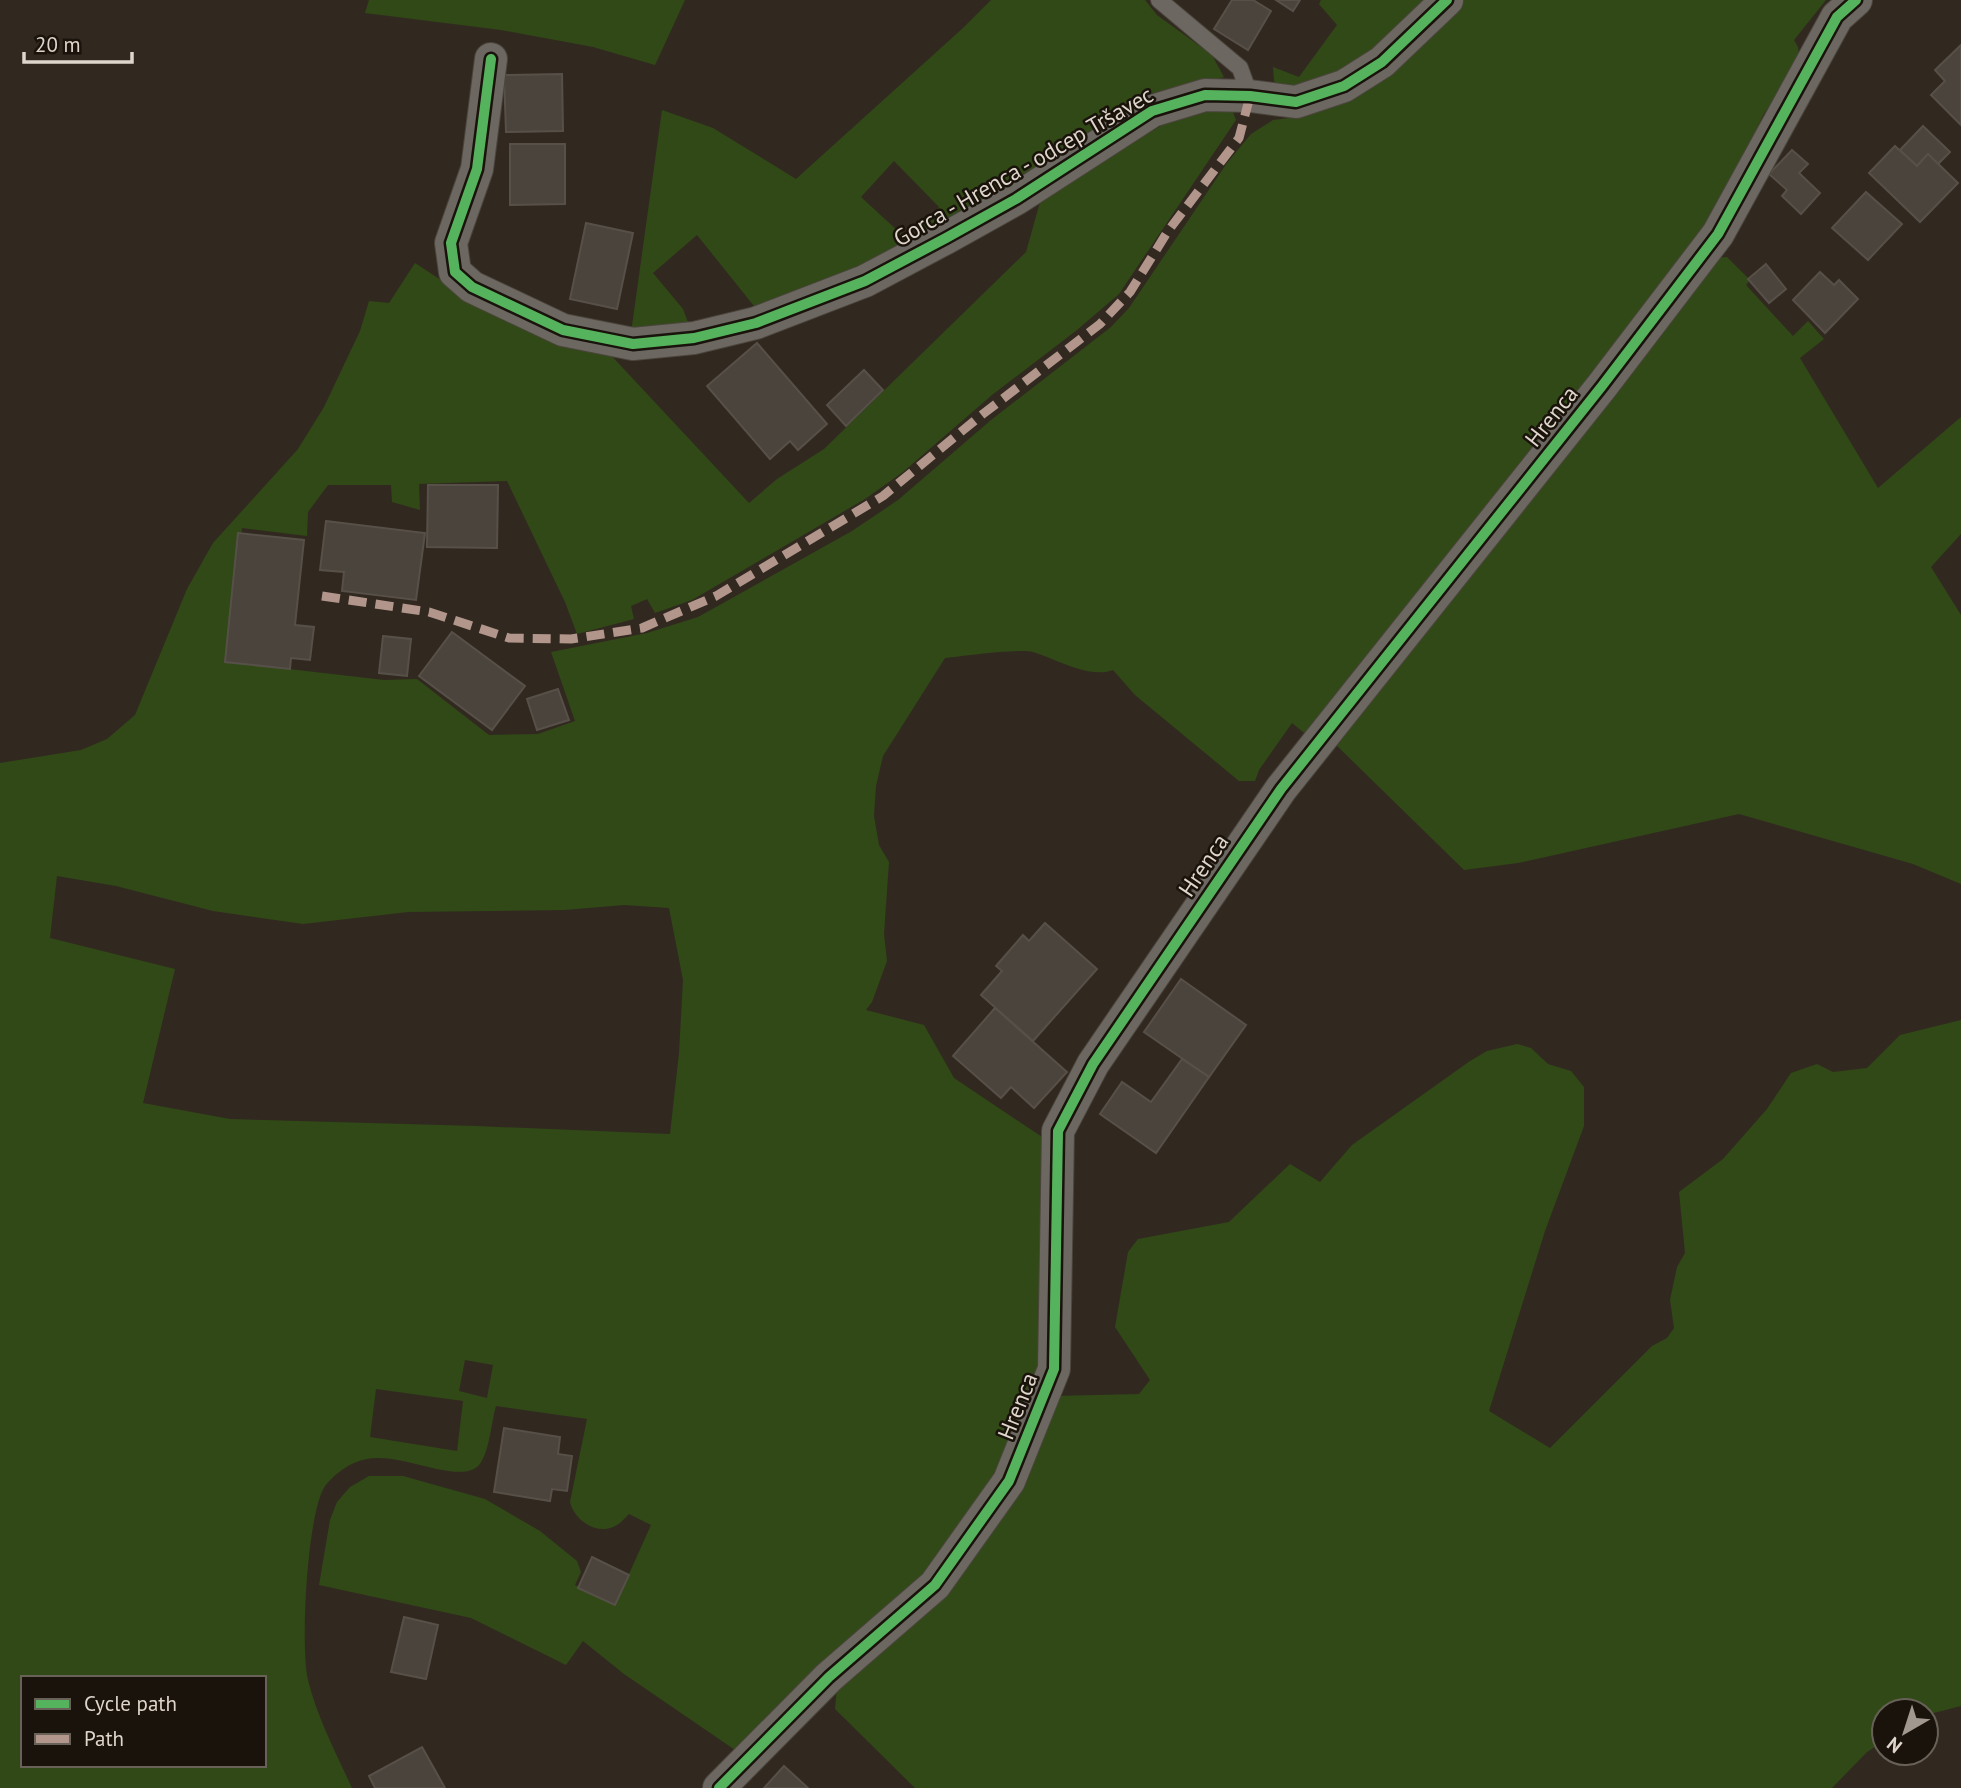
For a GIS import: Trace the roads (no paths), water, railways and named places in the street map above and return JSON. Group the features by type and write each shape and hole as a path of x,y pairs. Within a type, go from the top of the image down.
{"street":[{"name":"Gorca - Hrenca - odcep Tršavec","path":"491,59 477,169 451,243 455,272 472,287 563,330 633,344 694,338 755,323 865,281 1016,199 1152,111 1205,95 1250,96 1296,102 1344,86 1382,62 1447,0"},
{"name":"Hrenca","path":"719,1788 830,1677 935,1585 1009,1481 1054,1369 1058,1131 1093,1064 1281,789 1602,386 1718,234 1837,17 1856,0"}],"lane":[{"path":"1159,0 1240,68 1250,96"}]}
